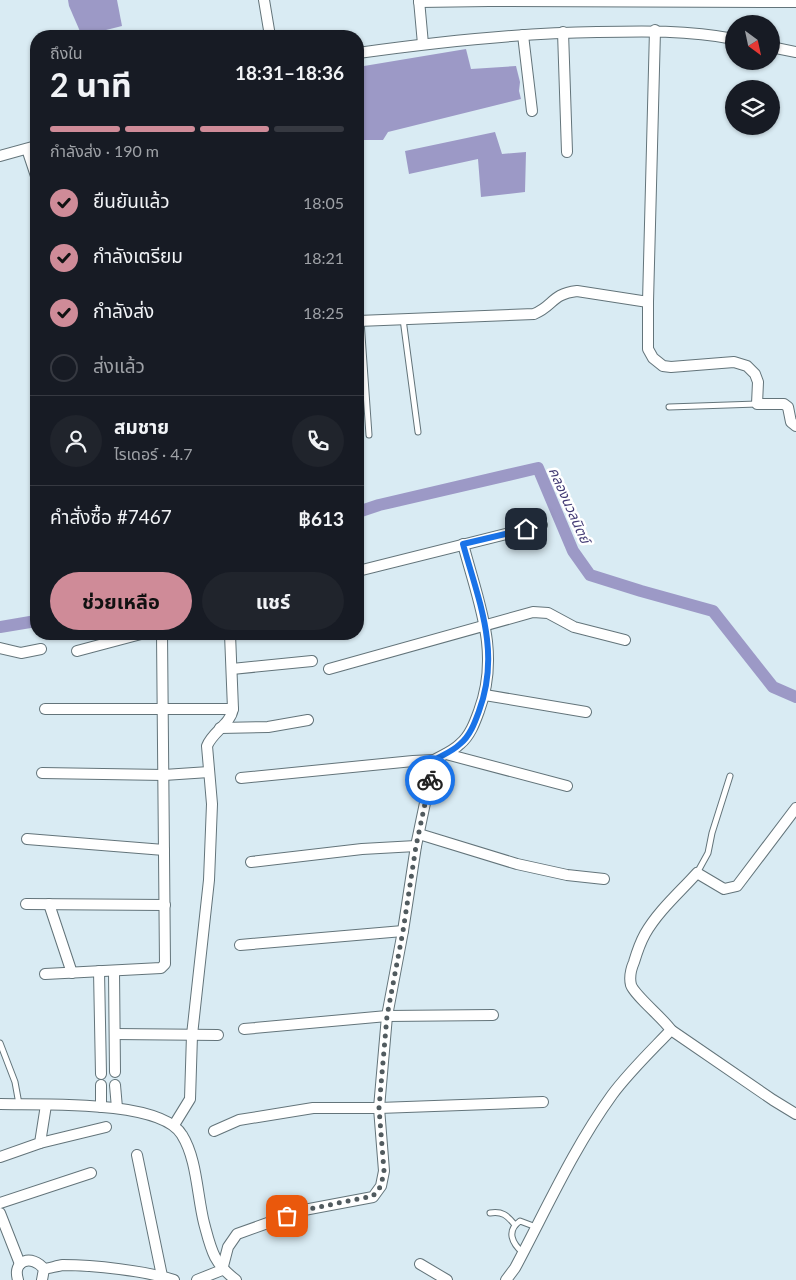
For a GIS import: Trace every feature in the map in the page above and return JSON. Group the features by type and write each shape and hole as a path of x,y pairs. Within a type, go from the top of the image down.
{"street":[{"path":"264,0 269,30"},
{"path":"423,44 419,1 796,2"},
{"path":"364,52 423,44 564,32 655,30 709,34 725,37"},
{"path":"655,30 648,349 653,358 664,366 734,362 747,366 758,382 757,404 784,404 788,406 791,422 796,426"},
{"path":"564,32 567,152"},
{"path":"523,35 532,111"},
{"path":"780,49 796,52"},
{"path":"0,156 30,148"},
{"path":"364,321 534,314 542,311 565,292 577,291 648,302"},
{"path":"364,569 542,525"},
{"path":"241,778 434,760 461,743 473,726 485,695 489,668 489,646 463,544"},
{"path":"329,669 484,624 533,612 548,613 574,627 625,640"},
{"path":"77,651 118,640"},
{"path":"44,974 161,968 165,964 162,640"},
{"path":"174,1125 190,1099 192,1035 209,880 212,804 207,746 210,739 232,717 230,640"},
{"path":"0,648 21,653 41,649"},
{"path":"232,668 312,661"},
{"path":"485,695 586,712"},
{"path":"45,708 233,709"},
{"path":"220,728 268,727 308,720"},
{"path":"446,754 567,786"},
{"path":"222,1270 228,1247 237,1234 304,1210 373,1196 381,1186 384,1171 379,1108 387,1016 416,846 434,760"},
{"path":"42,773 164,775 209,772"},
{"path":"796,808 737,886 724,889 697,873 649,928 640,943 631,971 631,985 636,993 665,1021 671,1030 796,1114"},
{"path":"419,834 517,864 566,875 604,879"},
{"path":"27,839 164,850"},
{"path":"251,862 362,849 416,846"},
{"path":"26,904 165,905"},
{"path":"49,904 72,973"},
{"path":"240,945 403,931"},
{"path":"99,971 101,1074"},
{"path":"114,971 115,1072"},
{"path":"244,1029 387,1016 493,1015"},
{"path":"506,1280 515,1268 598,1114 613,1093 671,1030"},
{"path":"115,1034 218,1035"},
{"path":"101,1085 101,1107"},
{"path":"115,1085 116,1108"},
{"path":"214,1130 239,1120 313,1108 379,1108 543,1102"},
{"path":"0,1104 136,1110 159,1117 174,1125 182,1134 191,1153 200,1206 211,1249 222,1270 236,1280"},
{"path":"40,1143 46,1105"},
{"path":"0,1156 40,1143 106,1127"},
{"path":"136,1155 162,1276"},
{"path":"0,1203 91,1173"},
{"path":"0,1213 20,1264 16,1274 17,1280"},
{"path":"20,1264 30,1260 36,1261 44,1269"},
{"path":"420,1264 447,1280"},
{"path":"44,1269 62,1265 112,1269 162,1276 174,1280"},
{"path":"42,1280 44,1269"},
{"path":"198,1280 222,1270"}],"lane":[{"path":"403,318 418,432"},
{"path":"364,378 369,435"},
{"path":"669,407 757,404"},
{"path":"697,873 708,853 712,833 730,776"},
{"path":"0,1043 15,1082 20,1104"},
{"path":"490,1213 499,1212 504,1214 515,1225"},
{"path":"523,1253 512,1240 511,1232 520,1221 536,1227"}],"shaded area":[{"path":"68,0 117,0 122,26 106,30 79,30"},
{"path":"466,49 471,69 516,66 520,82 519,91 521,99 388,132 383,140 364,140 364,66"},
{"path":"495,132 502,154 526,152 525,192 481,197 478,159 409,174 405,151"}],"waterway":[{"name":"คลองนวลนิตย์","path":"364,510 538,468 573,551 590,575 713,611 773,687 796,697"},
{"name":"คลองนวลนิตย์","path":"0,627 30,622"}],"way so far":[{"path":"287,1216 304,1210 373,1196 381,1186 384,1171 379,1108 387,1016 416,846 430,780"}],"route":[{"path":"430,780 434,760 461,743 473,726 485,695 489,668 489,646 463,544 526,529"}]}
